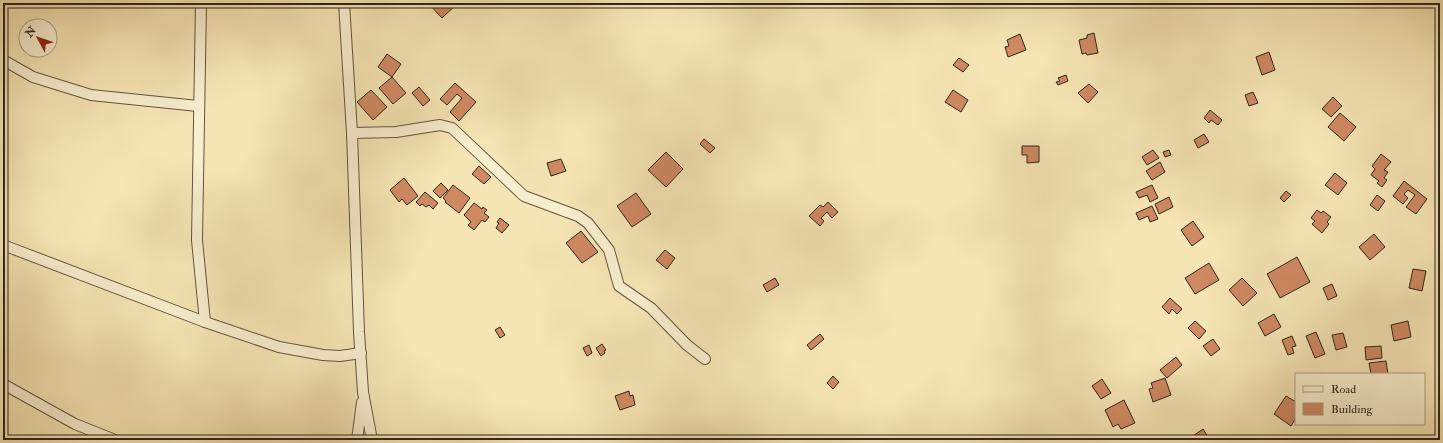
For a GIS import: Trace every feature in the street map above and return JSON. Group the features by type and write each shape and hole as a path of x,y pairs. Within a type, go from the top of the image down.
{"street":[{"path":"201,3 198,106 197,240 205,322"},
{"path":"344,3 352,133 363,392 372,440"},
{"path":"3,60 33,77 92,95 198,106"},
{"path":"352,133 396,132 440,124 452,128 524,196 578,216 588,223 609,250 619,286 651,308 687,345 705,359"},
{"path":"3,245 205,322 279,347 334,356 361,353"},
{"path":"3,384 75,424 115,440"},
{"path":"357,440 363,392"}],"building":[{"path":"428,3 458,3 442,18"},
{"path":"1094,33 1098,53 1087,55 1086,53 1082,54 1079,40 1087,38 1087,35"},
{"path":"1020,34 1026,50 1008,57 1005,47 1009,46 1007,40"},
{"path":"1269,52 1275,70 1262,75 1256,57"},
{"path":"387,54 401,64 392,77 378,67"},
{"path":"959,58 969,65 963,72 953,65"},
{"path":"1066,75 1068,81 1058,85 1056,82 1060,81 1058,78"},
{"path":"1440,76 1440,90 1439,90"},
{"path":"392,77 406,93 393,104 379,88"},
{"path":"455,83 476,102 459,121 450,112 462,98 457,94 447,105 440,99"},
{"path":"1089,84 1098,92 1088,103 1078,93"},
{"path":"419,87 430,100 423,106 412,93"},
{"path":"371,90 387,107 373,120 357,102"},
{"path":"953,90 968,100 961,112 945,102"},
{"path":"1253,92 1258,103 1249,106 1245,95"},
{"path":"1333,97 1342,106 1331,117 1322,109"},
{"path":"1210,110 1222,120 1218,125 1211,120 1209,123 1204,118"},
{"path":"1340,113 1356,127 1344,141 1328,127"},
{"path":"1204,134 1209,142 1198,148 1194,140"},
{"path":"704,139 715,148 710,153 700,144"},
{"path":"1022,146 1039,146 1039,162 1027,163 1027,155 1022,155"},
{"path":"1153,150 1159,158 1147,165 1142,157"},
{"path":"1169,150 1171,155 1165,157 1163,152"},
{"path":"666,152 683,169 666,187 648,170"},
{"path":"1381,154 1391,162 1384,170 1388,172 1384,178 1387,180 1382,187 1377,183 1379,181 1371,175 1375,169 1372,166"},
{"path":"561,159 566,171 551,176 547,163"},
{"path":"1160,162 1165,172 1152,180 1146,171"},
{"path":"479,166 491,177 484,184 472,174"},
{"path":"1335,173 1347,183 1338,195 1325,185"},
{"path":"404,178 418,196 407,205 402,199 399,202 390,190"},
{"path":"1404,181 1427,199 1416,214 1406,207 1415,195 1408,190 1404,194 1408,198 1403,204 1393,196"},
{"path":"441,183 448,190 440,198 433,191"},
{"path":"453,185 470,198 459,213 445,202 446,201 443,198"},
{"path":"1152,185 1158,198 1150,202 1147,195 1139,198 1136,192"},
{"path":"1286,191 1291,195 1284,202 1280,198"},
{"path":"425,192 438,203 433,209 429,205 426,207 422,204 420,206 416,202"},
{"path":"636,193 651,214 632,227 617,206"},
{"path":"1377,195 1385,201 1378,211 1370,205"},
{"path":"1169,197 1173,207 1159,214 1155,204"},
{"path":"828,202 838,212 832,218 827,212 821,218 824,221 820,226 809,216 820,205 823,207"},
{"path":"474,203 482,209 483,207 487,210 484,213 489,217 485,222 482,220 474,230 468,225 471,222 464,215"},
{"path":"1152,206 1158,219 1150,222 1148,216 1139,220 1136,213"},
{"path":"1317,210 1321,213 1323,211 1331,217 1327,222 1329,224 1322,233 1312,224 1315,221 1311,218"},
{"path":"500,218 509,225 502,233 496,228 499,223 497,222"},
{"path":"1193,221 1204,237 1192,246 1181,230"},
{"path":"581,231 598,252 582,263 566,243"},
{"path":"1374,234 1385,247 1370,260 1359,247"},
{"path":"665,250 675,258 667,269 656,260"},
{"path":"1297,257 1310,282 1280,298 1267,274"},
{"path":"1209,263 1219,280 1195,294 1185,278"},
{"path":"1413,269 1426,271 1422,291 1409,288"},
{"path":"775,278 779,285 767,292 763,285"},
{"path":"1242,278 1257,293 1243,306 1229,290"},
{"path":"1332,284 1337,296 1328,300 1323,288"},
{"path":"1170,298 1182,309 1177,314 1172,309 1169,314 1162,307"},
{"path":"1274,314 1281,327 1265,336 1258,323"},
{"path":"1195,321 1206,331 1199,339 1188,328"},
{"path":"1408,321 1411,337 1394,341 1391,325"},
{"path":"500,327 505,335 500,338 495,330"},
{"path":"1316,332 1325,354 1315,358 1306,336"},
{"path":"1343,333 1347,347 1336,350 1332,335"},
{"path":"820,334 824,339 811,350 807,345"},
{"path":"1292,336 1296,346 1292,347 1294,353 1288,355 1282,340"},
{"path":"1213,339 1220,349 1211,356 1203,346"},
{"path":"602,344 606,350 601,356 596,348"},
{"path":"589,345 592,353 587,356 583,348"},
{"path":"1381,346 1382,358 1366,360 1365,347"},
{"path":"1176,357 1182,365 1167,378 1160,370"},
{"path":"1386,361 1388,373 1371,373 1369,363"},
{"path":"833,376 839,382 833,389 827,383"},
{"path":"1165,378 1171,395 1153,402 1149,389 1153,388 1151,383"},
{"path":"1102,379 1111,393 1101,399 1092,386"},
{"path":"629,391 630,396 633,395 635,405 620,410 615,396"},
{"path":"1286,396 1295,401 1295,420 1291,426 1274,414"},
{"path":"1124,400 1135,423 1121,429 1118,424 1113,427 1105,410"},
{"path":"1203,429 1210,440 1187,440"}]}
